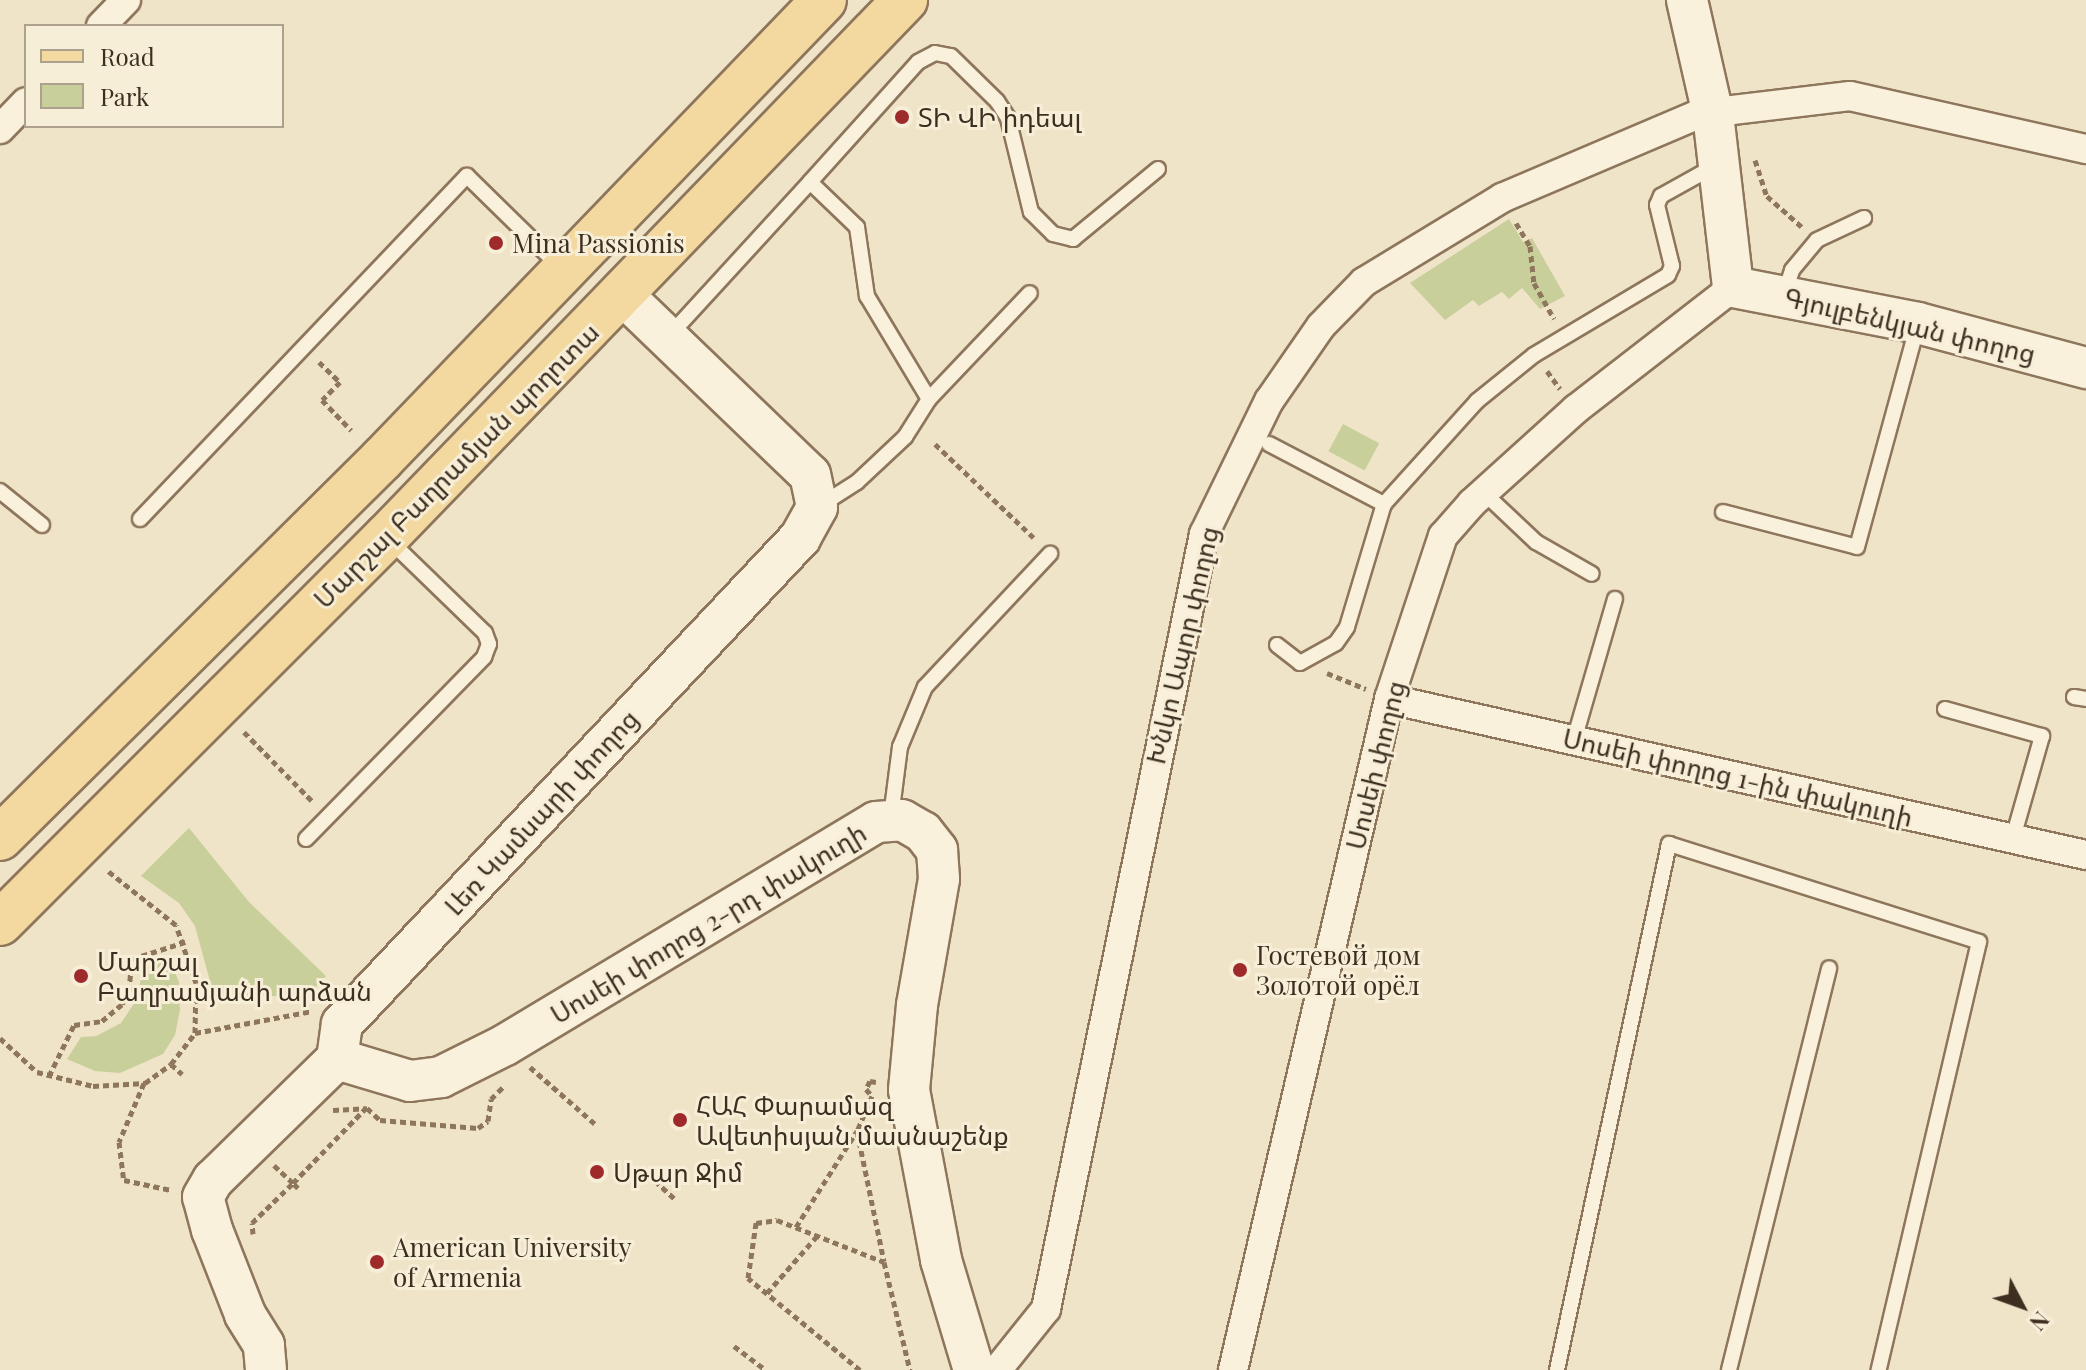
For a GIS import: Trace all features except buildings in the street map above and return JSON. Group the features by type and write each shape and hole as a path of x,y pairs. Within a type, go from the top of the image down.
{"main road":[{"path":"0,838 39,806 371,471 824,0"},
{"name":"Մարշալ Բաղրամյան պողոտա","path":"0,923 386,537 905,0"}],"street":[{"path":"103,24 126,0"},
{"path":"1687,0 1713,114 1733,287"},
{"name":"Խնկո Ապոր փողոց","path":"997,1370 1046,1309 1181,623 1204,534 1269,401 1321,326 1364,282 1502,198 1699,114 1850,96 2086,149"},
{"path":"0,129 24,104"},
{"name":"Գյուլբենկյան փողոց","path":"1733,287 1918,323 2086,368"},
{"name":"Սոսեի փողոց","path":"1233,1370 1389,699 1443,536 1483,492 1576,409 1733,287"},
{"path":"623,295 810,475 817,507"},
{"name":"Լեռ Կամսարի փողոց","path":"337,1059 342,1024 800,538 817,507"},
{"name":"Սոսեի փողոց 1-ին փակուղի","path":"1389,699 2086,855"},
{"name":"Սոսեի փողոց 2-րդ փակուղի","path":"337,1059 410,1081 441,1077 505,1045 876,822 902,820 923,832 937,850 939,879 917,1005 909,1090 941,1260 974,1370"},
{"path":"266,1370 264,1345 245,1314 203,1197 213,1180 337,1059"}],"lane":[{"path":"667,337 918,62 935,53 951,56 997,101 1008,118 1031,212 1053,234 1073,239 1158,169"},
{"path":"1277,645 1300,663 1336,643 1347,627 1384,504 1477,401 1534,355 1668,275 1672,266 1657,205 1661,196 1719,164"},
{"path":"140,519 467,176 563,270"},
{"path":"810,182 857,227 867,296 929,399"},
{"path":"1784,295 1792,270 1817,240 1864,218"},
{"path":"817,507 857,482 905,437 929,399 1030,293"},
{"path":"1723,512 1857,547 1918,323"},
{"path":"1269,444 1384,504"},
{"path":"0,491 42,525"},
{"path":"1483,492 1536,542 1592,574"},
{"path":"306,839 484,657 489,644 485,633 386,537"},
{"path":"890,821 900,747 925,687 1050,554"},
{"path":"1574,740 1615,599"},
{"path":"1945,709 2042,736 2013,838"},
{"path":"1557,1370 1669,844 1979,942 1879,1370"},
{"path":"1729,1370 1829,968"}],"path":[{"path":"1767,196 1811,234"},
{"path":"1530,246 1534,283 1565,337"},
{"path":"303,347 340,382 322,400 351,430"},
{"path":"1534,355 1576,409"},
{"path":"935,444 1050,554"},
{"path":"1300,663 1389,699"},
{"path":"244,732 328,817"},
{"path":"108,871 158,905 185,942 196,983 195,1033 171,1064 145,1083 119,1142 124,1180 203,1197"},
{"path":"49,1076 74,1025 102,1021 122,1004 129,991 132,959 185,942"},
{"path":"195,1033 320,1010"},
{"path":"0,1038 15,1056 49,1076 93,1086 145,1083"},
{"path":"526,1063 595,1124"},
{"path":"171,1064 182,1074"},
{"path":"796,1227 857,1131 872,1096"},
{"path":"252,1223 295,1186 367,1108"},
{"path":"857,1131 910,1370"},
{"path":"640,1167 676,1200"},
{"path":"860,1370 748,1278 756,1223 777,1220 884,1262"},
{"path":"767,1293 817,1236"},
{"path":"734,1346 766,1370"}],"green space":[{"path":"1509,219 1523,242 1532,238 1565,296 1540,309 1522,288 1509,299 1502,292 1479,306 1473,300 1445,320 1410,283"},
{"path":"1343,424 1379,443 1365,471 1328,451"},
{"path":"189,828 249,902 326,976 307,996 214,996 195,926 179,903 141,876"},
{"path":"168,956 179,982 180,1010 175,1035 163,1054 120,1073 95,1071 67,1059 81,1037 96,1036 121,1023 137,999 143,968"}],"place":[{"name":"ՏԻ ՎԻ իդեալ","path":"902,117"},
{"name":"Mina Passionis","path":"496,243"},
{"name":"Гостевой дом Золотой орёл","path":"1240,970"},
{"name":"Մարշալ Բաղրամյանի արձան","path":"81,976"},
{"name":"ՀԱՀ Փարամազ Ավետիսյան մասնաշենք","path":"680,1120"},
{"name":"Սթար Ջիմ","path":"597,1172"},
{"name":"American University of Armenia","path":"377,1262"}]}
